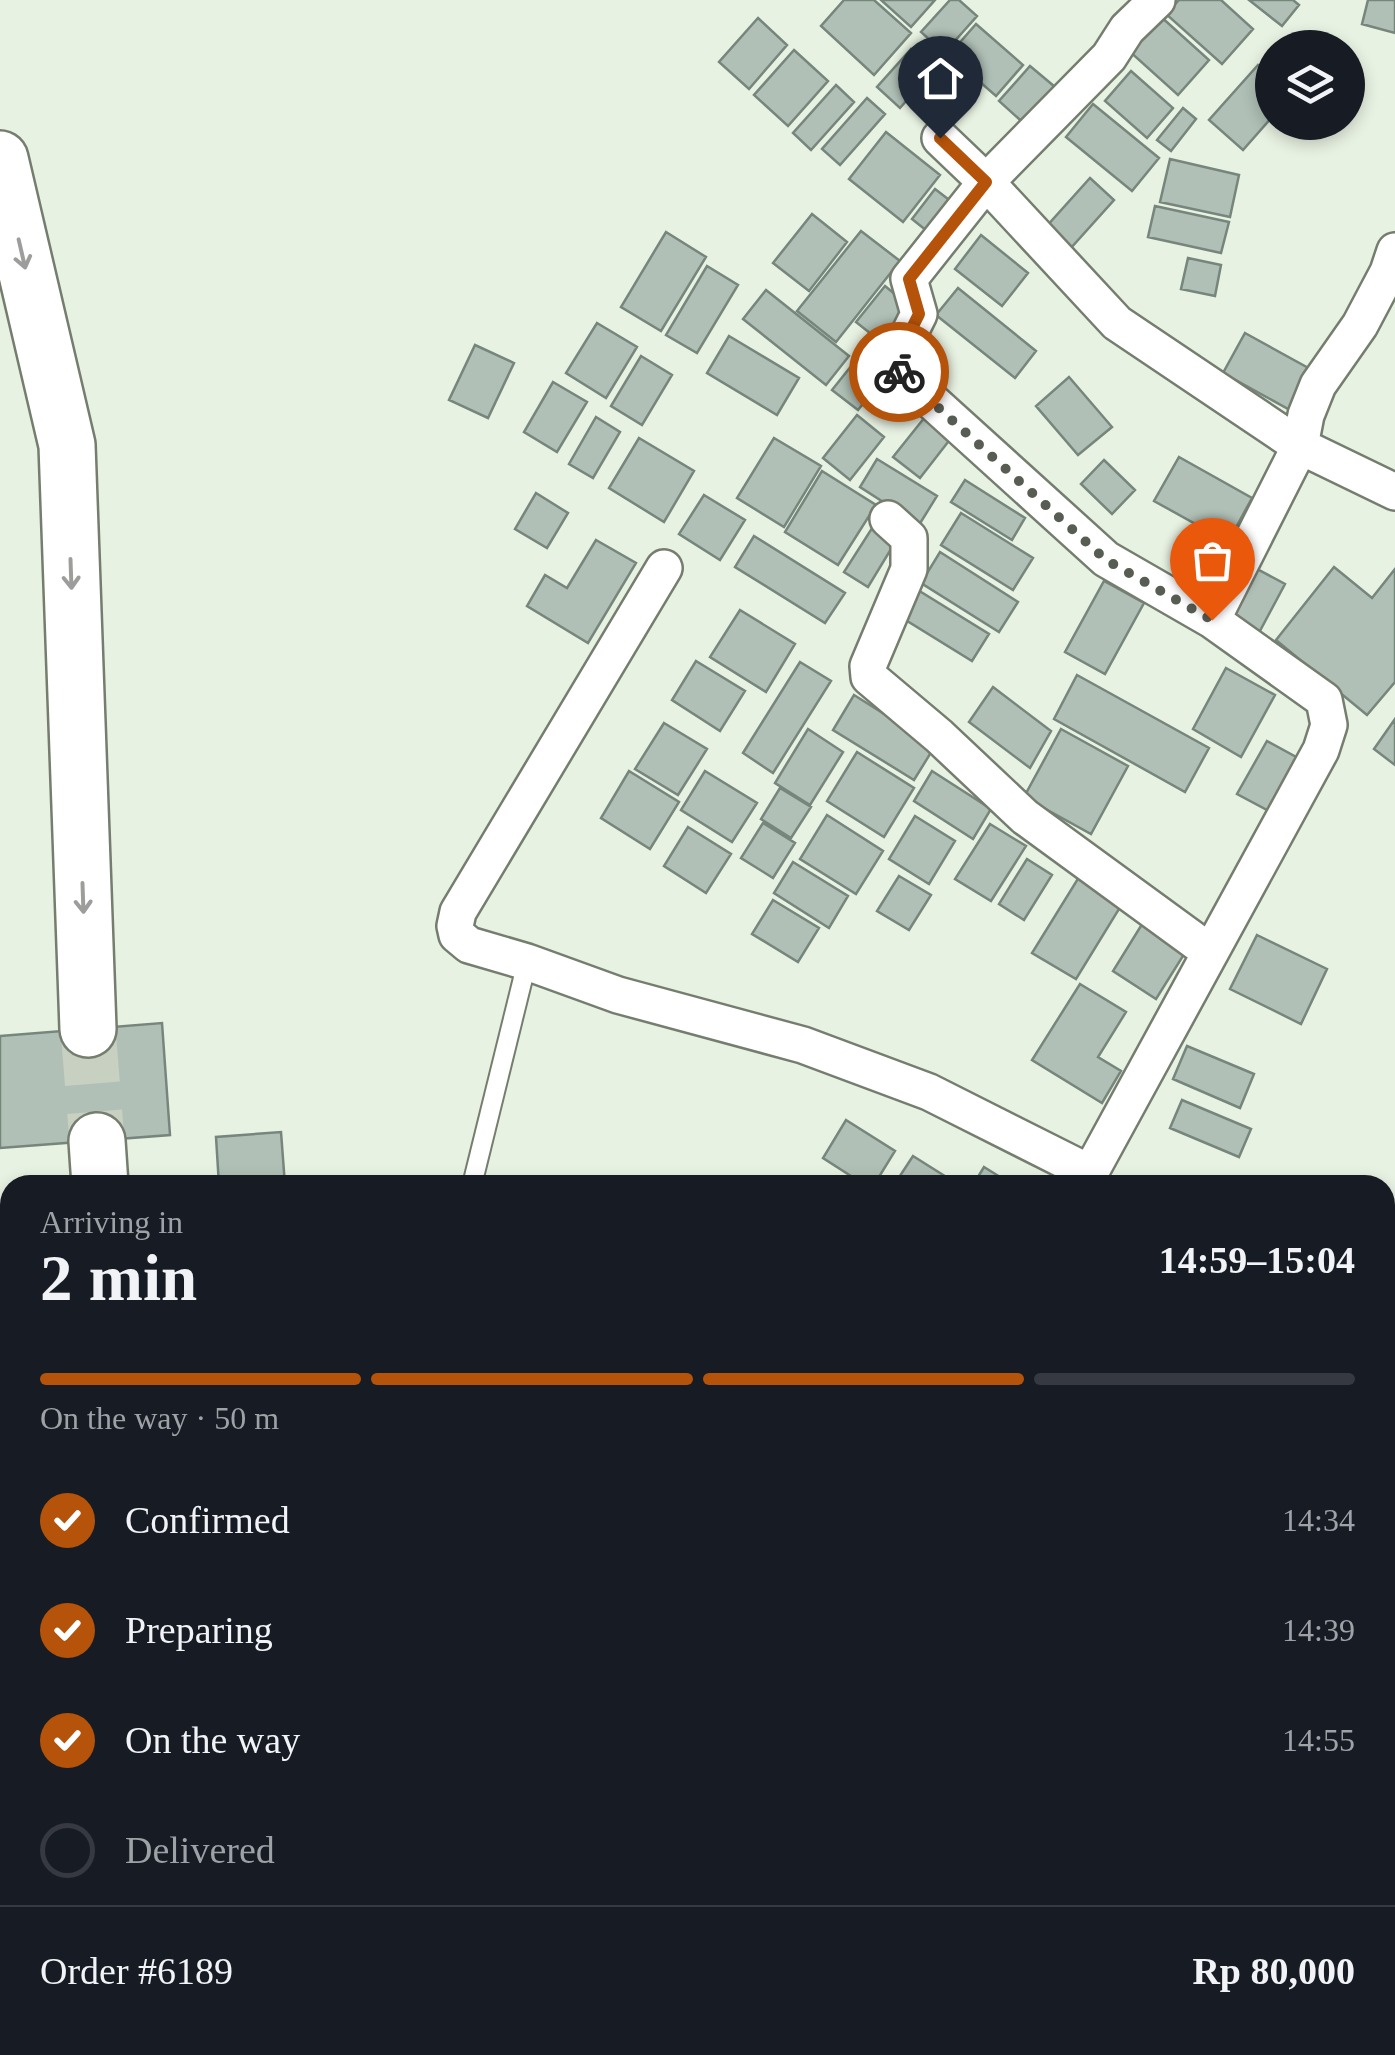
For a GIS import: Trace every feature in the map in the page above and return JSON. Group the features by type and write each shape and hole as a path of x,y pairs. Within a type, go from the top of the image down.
{"highway":[{"path":"0,159 66,444 88,1030"}],"street":[{"path":"1091,1175 1321,750 1329,725 1324,700 1212,620 1106,560 884,358 907,338 919,314 909,279 986,182 1109,57 1128,29 1157,0"},
{"path":"940,138 1117,323 1300,446 1395,492"},
{"path":"1212,620 1300,446 1306,415 1318,385 1360,324 1395,251"},
{"path":"888,519 909,538 912,555 868,666 869,677 1025,817 1210,952"},
{"path":"664,568 458,912 457,935 469,945 618,995 802,1046 929,1092 1082,1175"}],"lane":[{"path":"474,1175 527,962"}],"building":[{"path":"844,0 874,0 911,33 874,75 821,26"},
{"path":"881,0 935,0 911,27"},
{"path":"950,0 959,0 977,16 944,53 921,32"},
{"path":"1179,0 1221,0 1253,29 1222,64 1166,14"},
{"path":"1249,0 1293,0 1299,5 1282,26"},
{"path":"1368,0 1395,0 1395,33 1362,24"},
{"path":"1159,15 1209,60 1178,95 1128,50"},
{"path":"758,18 787,45 749,89 719,62"},
{"path":"976,24 1023,65 996,96 949,55"},
{"path":"911,49 934,69 900,108 877,87"},
{"path":"794,50 828,81 788,126 754,95"},
{"path":"1030,66 1061,92 1029,128 999,101"},
{"path":"1255,68 1255,136 1243,150 1209,120"},
{"path":"1131,71 1173,108 1147,138 1105,101"},
{"path":"836,85 854,102 811,150 793,133"},
{"path":"867,98 885,114 840,165 822,149"},
{"path":"1093,104 1159,158 1132,191 1066,137"},
{"path":"1183,108 1196,119 1171,151 1157,140"},
{"path":"886,132 940,175 903,222 849,179"},
{"path":"1170,159 1239,175 1230,217 1160,202"},
{"path":"1090,178 1114,200 1070,249 1046,227"},
{"path":"935,189 961,209 937,239 912,219"},
{"path":"1155,206 1229,222 1221,253 1148,237"},
{"path":"812,214 847,242 809,291 773,263"},
{"path":"861,231 900,261 836,342 797,311"},
{"path":"666,232 706,257 661,331 621,307"},
{"path":"981,235 1028,273 1002,306 955,269"},
{"path":"1188,258 1221,265 1215,296 1181,289"},
{"path":"707,266 738,285 697,353 666,335"},
{"path":"885,286 913,309 885,345 856,322"},
{"path":"958,288 1036,351 1015,378 936,315"},
{"path":"766,290 849,356 826,385 743,319"},
{"path":"597,323 637,347 606,398 566,373"},
{"path":"1245,333 1312,370 1290,410 1223,373"},
{"path":"729,336 799,378 777,415 707,373"},
{"path":"475,345 514,363 488,418 449,400"},
{"path":"860,355 886,375 858,410 832,390"},
{"path":"641,356 672,375 642,425 611,406"},
{"path":"1069,377 1112,427 1078,455 1036,406"},
{"path":"553,382 587,402 557,452 524,432"},
{"path":"929,412 955,433 920,478 893,457"},
{"path":"857,415 884,437 850,480 823,458"},
{"path":"596,417 620,432 593,478 569,464"},
{"path":"639,438 694,471 664,522 609,488"},
{"path":"774,438 821,466 784,527 737,498"},
{"path":"1179,457 1252,498 1228,542 1154,501"},
{"path":"877,459 937,496 919,525 860,487"},
{"path":"1104,460 1135,490 1112,514 1081,484"},
{"path":"822,471 876,505 838,565 785,532"},
{"path":"965,480 1025,518 1012,540 951,502"},
{"path":"536,493 568,513 547,548 515,529"},
{"path":"704,495 745,520 720,560 679,534"},
{"path":"961,513 1033,558 1013,590 941,545"},
{"path":"876,522 899,536 868,587 844,572"},
{"path":"754,536 845,593 825,623 735,567"},
{"path":"596,540 636,563 588,643 527,606 545,575 567,588"},
{"path":"940,552 1018,602 999,632 921,583"},
{"path":"1246,563 1285,584 1254,642 1215,620"},
{"path":"1334,567 1372,598 1395,569 1395,682 1367,715 1276,640"},
{"path":"1104,581 1144,603 1105,674 1065,652"},
{"path":"913,587 989,634 972,661 896,614"},
{"path":"740,610 795,644 766,692 710,657"},
{"path":"696,661 745,691 720,731 672,700"},
{"path":"800,662 831,681 773,773 743,753"},
{"path":"1226,668 1275,695 1241,757 1193,729"},
{"path":"1077,675 1209,748 1185,792 1054,719"},
{"path":"993,687 1051,731 1030,768 969,722"},
{"path":"854,695 935,746 914,780 833,730"},
{"path":"1395,719 1395,765 1374,749"},
{"path":"664,723 707,749 678,795 635,769"},
{"path":"808,729 843,752 810,805 775,783"},
{"path":"1061,729 1128,766 1091,834 1024,797"},
{"path":"1267,741 1298,758 1269,811 1237,794"},
{"path":"857,752 914,788 884,837 827,801"},
{"path":"629,771 679,802 650,849 601,818"},
{"path":"705,771 757,803 732,842 681,810"},
{"path":"932,771 991,809 973,839 914,801"},
{"path":"780,788 811,807 791,838 761,819"},
{"path":"827,815 883,851 856,894 800,859"},
{"path":"915,816 955,841 929,884 889,859"},
{"path":"763,823 795,843 773,878 741,858"},
{"path":"990,824 1026,846 991,901 955,879"},
{"path":"688,827 731,854 706,893 664,866"},
{"path":"1027,859 1052,875 1024,920 999,904"},
{"path":"793,862 848,896 829,928 774,893"},
{"path":"1084,869 1127,896 1076,979 1032,953"},
{"path":"899,876 931,895 909,930 877,911"},
{"path":"773,900 819,928 798,962 752,934"},
{"path":"1144,921 1188,948 1156,999 1113,971"},
{"path":"1257,935 1327,969 1301,1024 1230,989"},
{"path":"1080,984 1126,1012 1098,1057 1121,1071 1102,1103 1032,1060"},
{"path":"162,1023 170,1135 0,1148 0,1036"},
{"path":"1187,1046 1254,1074 1240,1108 1173,1079"},
{"path":"1182,1100 1251,1129 1239,1157 1170,1128"},
{"path":"846,1120 895,1151 880,1175 849,1175 823,1158"},
{"path":"281,1132 284,1175 218,1175 216,1137"},
{"path":"913,1156 943,1175 901,1175"},
{"path":"984,1167 997,1175 979,1175"}],"tunnel":[{"path":"88,1029 97,1141"}],"way so far":[{"path":"899,372 1106,560 1212,620"}],"route":[{"path":"899,372 884,358 907,338 919,314 909,279 986,182 940,138"}]}
